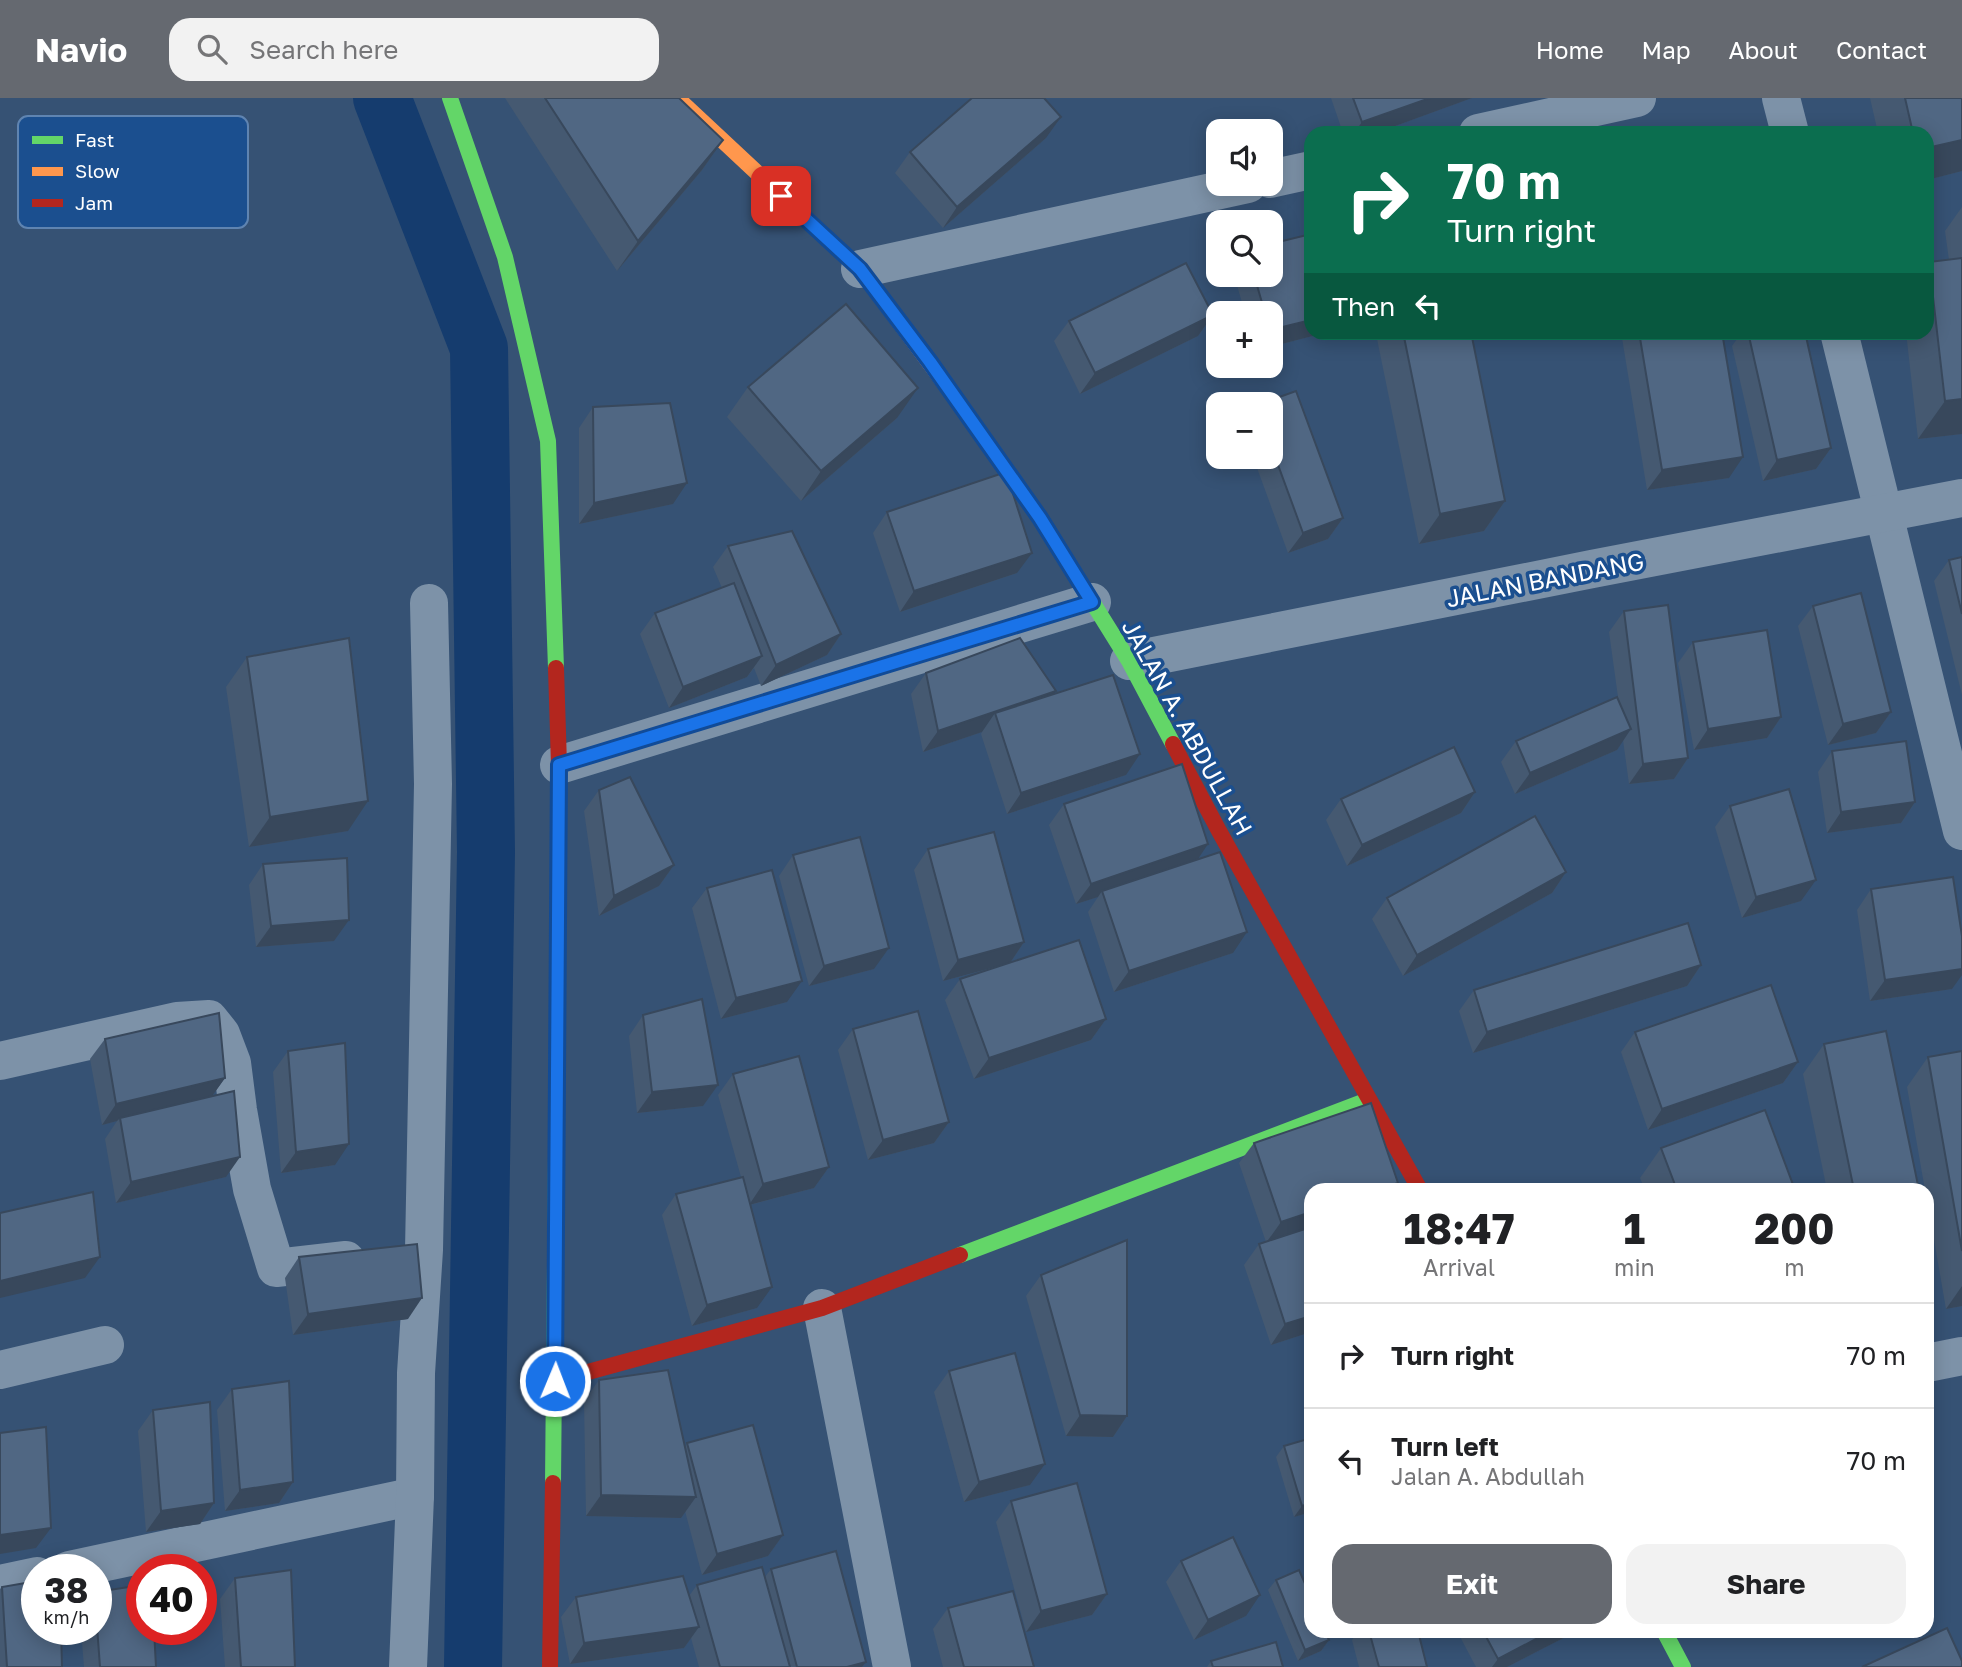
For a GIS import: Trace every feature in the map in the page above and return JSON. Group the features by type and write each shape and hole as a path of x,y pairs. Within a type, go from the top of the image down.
{"street":[{"path":"450,98 505,257 548,441 559,765 555,1381 550,1667"},
{"name":"JALAN A. ABDULLAH","path":"677,98 860,269 930,362 1040,518 1129,661 1219,831 1416,1183"},
{"path":"1510,126 1637,98"},
{"path":"1781,98 1788,126"},
{"path":"1283,176 1304,172"},
{"path":"860,269 1206,193"},
{"path":"1841,340 1962,831"},
{"name":"JALAN BANDANG","path":"1129,661 1962,498"},
{"path":"559,765 1092,602"},
{"path":"408,1667 415,1496 416,1373 424,1250 433,784 429,603"},
{"path":"0,1061 177,1021 209,1019 221,1034 232,1063 253,1189 276,1268 424,1250"},
{"path":"555,1381 822,1308 1368,1100"},
{"path":"822,1308 892,1667"},
{"path":"0,1370 104,1345"},
{"path":"1934,1362 1962,1356"},
{"path":"112,1561 415,1496"},
{"path":"0,1584 21,1579"},
{"path":"1668,1638 1683,1667"}],"building":[{"path":"545,98 679,98 723,140 638,241"},
{"path":"972,98 1044,98 1061,117 957,207 910,152"},
{"path":"1353,98 1430,98 1362,122"},
{"path":"1905,98 1962,98 1962,140 1934,146 1934,126 1911,126"},
{"path":"1304,236 1304,322 1283,327 1283,301 1262,301 1257,287 1283,287 1283,241"},
{"path":"1962,258 1962,399 1945,401 1934,305 1934,261"},
{"path":"1186,263 1206,302 1206,318 1095,373 1069,321"},
{"path":"846,304 918,388 821,471 748,387"},
{"path":"1405,340 1473,340 1505,501 1440,514"},
{"path":"1640,340 1723,340 1743,457 1662,470"},
{"path":"1750,340 1807,340 1831,448 1777,460"},
{"path":"1296,391 1343,518 1303,533 1280,469 1283,469 1283,396"},
{"path":"670,403 687,483 594,503 593,407"},
{"path":"1006,472 1032,553 914,591 887,512"},
{"path":"792,531 841,634 776,665 728,546"},
{"path":"1962,557 1962,614 1949,560"},
{"path":"734,583 762,656 683,687 655,613"},
{"path":"1861,593 1891,712 1843,724 1813,606"},
{"path":"1668,605 1688,758 1643,764 1624,611"},
{"path":"1767,630 1781,717 1708,729 1693,642"},
{"path":"349,638 368,801 270,817 247,657"},
{"path":"1020,638 1056,691 938,731 926,673"},
{"path":"1113,675 1140,754 1021,793 995,713"},
{"path":"1617,697 1631,729 1530,773 1516,741"},
{"path":"1906,741 1915,802 1841,812 1832,751"},
{"path":"1454,747 1475,792 1362,845 1341,799"},
{"path":"1182,764 1208,844 1091,884 1064,804"},
{"path":"630,777 674,865 614,896 599,790"},
{"path":"1789,789 1816,880 1756,897 1730,806"},
{"path":"1535,816 1566,872 1417,955 1387,898"},
{"path":"994,832 1024,942 958,960 928,849"},
{"path":"860,837 889,948 824,966 793,855"},
{"path":"1220,852 1247,932 1129,971 1102,891"},
{"path":"347,858 349,920 271,926 263,864"},
{"path":"772,870 802,981 736,998 707,888"},
{"path":"1953,877 1962,936 1962,969 1885,980 1871,889"},
{"path":"1688,923 1701,965 1487,1032 1474,990"},
{"path":"1079,940 1106,1019 989,1058 960,979"},
{"path":"1771,985 1798,1062 1662,1109 1635,1032"},
{"path":"702,999 718,1085 652,1092 643,1015"},
{"path":"918,1011 949,1122 883,1140 853,1029"},
{"path":"219,1013 225,1078 116,1104 105,1039"},
{"path":"1886,1031 1918,1183 1853,1183 1824,1044"},
{"path":"345,1043 349,1144 296,1152 288,1051"},
{"path":"1962,1051 1962,1251 1928,1057"},
{"path":"799,1056 829,1167 763,1184 733,1074"},
{"path":"234,1091 240,1157 131,1182 120,1118"},
{"path":"1371,1103 1398,1183 1304,1183 1304,1214 1281,1222 1254,1143"},
{"path":"1765,1110 1792,1183 1674,1183 1661,1148"},
{"path":"743,1177 772,1287 707,1305 676,1194"},
{"path":"93,1192 100,1257 0,1281 0,1213"},
{"path":"1304,1229 1304,1318 1285,1324 1259,1244"},
{"path":"1127,1240 1127,1416 1080,1415 1041,1275"},
{"path":"417,1244 422,1298 308,1314 299,1257"},
{"path":"1015,1353 1045,1464 979,1482 949,1371"},
{"path":"668,1370 696,1497 601,1495 599,1380"},
{"path":"289,1381 293,1482 240,1490 232,1389"},
{"path":"210,1402 214,1503 161,1511 153,1410"},
{"path":"753,1425 783,1535 717,1554 687,1443"},
{"path":"46,1427 51,1528 0,1535 0,1433"},
{"path":"1304,1440 1302,1506 1284,1446"},
{"path":"1077,1483 1107,1594 1041,1611 1011,1501"},
{"path":"1233,1537 1260,1595 1208,1620 1181,1561"},
{"path":"836,1551 866,1662 847,1667 797,1667 771,1569"},
{"path":"762,1567 790,1667 720,1667 697,1585"},
{"path":"291,1570 295,1667 241,1667 235,1578"},
{"path":"1299,1570 1304,1581 1304,1638 1329,1640 1305,1650 1276,1580"},
{"path":"683,1576 699,1627 584,1643 576,1597"},
{"path":"21,1584 21,1645 61,1645 62,1667 7,1667 2,1587"},
{"path":"126,1587 126,1645 155,1645 156,1667 100,1667 98,1645 112,1645 112,1590"},
{"path":"1013,1591 1034,1667 964,1667 948,1608"},
{"path":"1947,1628 1962,1661 1962,1667 1862,1667 1925,1638 1934,1638 1934,1634"},
{"path":"1371,1638 1420,1638 1427,1667 1379,1667"},
{"path":"1487,1638 1538,1638 1498,1659"},
{"path":"1276,1642 1283,1667 1213,1667 1211,1661"}],"waterway":[{"path":"382,98 479,348 486,852 473,1667"}],"traffic: fast":[{"path":"450,98 505,257 548,441 556,668"},
{"path":"965,411 1040,518 1129,661 1173,744"},
{"path":"553,1483 557,1050"},
{"path":"960,1255 1368,1100"},
{"path":"1668,1638 1683,1667"}],"traffic: slow":[{"path":"677,98 860,269 965,411"}],"traffic: jam":[{"path":"556,668 559,765 557,1050"},
{"path":"1173,744 1416,1183"},
{"path":"555,1381 822,1308 960,1255"},
{"path":"550,1667 553,1483"}],"route":[{"path":"555,1381 559,765 1092,602 1040,518 930,362 860,269 781,196"}]}
